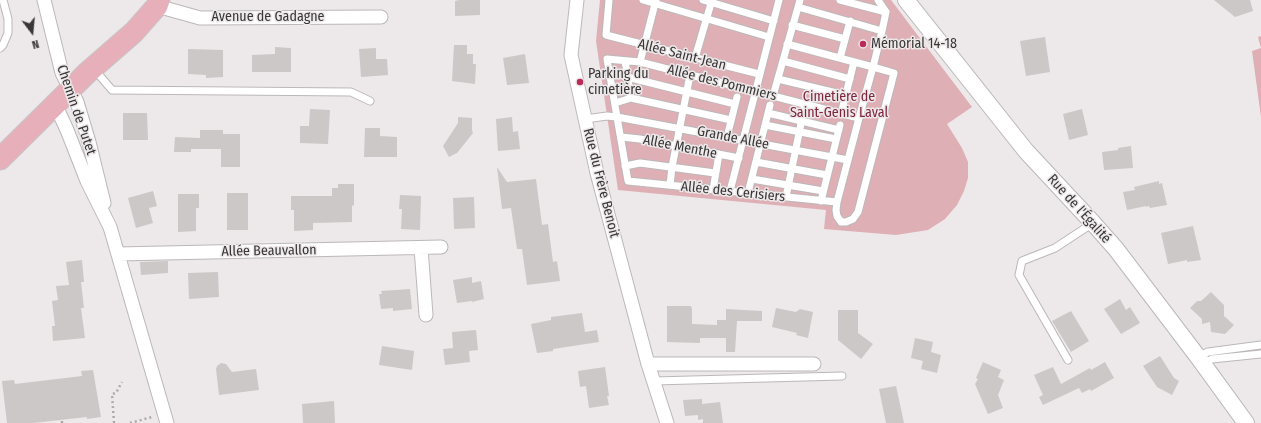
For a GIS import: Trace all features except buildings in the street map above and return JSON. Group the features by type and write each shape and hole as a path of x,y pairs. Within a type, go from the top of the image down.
{"main road":[{"name":"Avenue de Gadagne","path":"0,158 93,67 134,32 158,3"}],"street":[{"name":"Chemin de Putet","path":"44,0 62,73 77,102 89,142 107,221 118,254 165,418"},
{"name":"Rue du Frère Benoit","path":"577,0 571,55 596,173 648,364 666,423"},
{"name":"Rue de l'Égalité","path":"906,0 1026,152 1116,249 1246,423"},
{"name":"Avenue de Gadagne","path":"158,3 200,18 381,17"},
{"name":"Chemin de Putet","path":"55,104 87,180 107,221"},
{"name":"Allée Beauvallon","path":"118,254 441,247"},
{"path":"421,248 426,314"},
{"path":"648,364 814,364"}],"lane":[{"path":"0,48 3,45 8,32 8,18 3,0"},
{"name":"Allée Saint-Jean","path":"609,0 606,35 759,74"},
{"path":"643,0 655,2 706,19 769,37"},
{"path":"703,0 712,1 729,8 774,21"},
{"path":"729,8 731,0"},
{"path":"730,191 779,0"},
{"path":"840,0 886,12"},
{"path":"787,44 840,58 873,67 894,73 858,212 854,219 846,222 841,222 837,216 837,206 873,67 886,12 878,0"},
{"path":"695,58 712,1"},
{"path":"640,62 655,2"},
{"path":"773,96 798,4 850,22 882,31"},
{"path":"840,58 850,22"},
{"path":"792,25 845,39"},
{"name":"Allée des Pommiers","path":"614,103 607,59 640,62 859,118"},
{"path":"625,61 631,98"},
{"path":"783,61 850,79"},
{"path":"841,114 854,62"},
{"path":"93,67 112,90 351,92 370,101"},
{"path":"670,185 672,167 690,75"},
{"path":"627,77 687,92 736,100 727,137"},
{"path":"778,79 845,95"},
{"path":"716,173 640,164 625,166 614,103 631,98 731,120"},
{"path":"786,197 805,104"},
{"path":"748,193 770,105"},
{"path":"768,114 839,128 821,200"},
{"name":"Grande Allée","path":"585,119 607,116 617,117 848,160"},
{"path":"765,126 836,139"},
{"name":"Allée Menthe","path":"621,137 738,158"},
{"path":"713,190 719,154"},
{"path":"756,162 827,175"},
{"name":"Allée des Cerisiers","path":"625,166 628,181 821,200 837,206"},
{"path":"752,178 823,191"},
{"path":"1068,360 1019,275 1022,261 1055,248 1093,223"},
{"path":"1200,361 1208,352 1261,345"},
{"path":"1200,361 1261,354"},
{"path":"654,382 842,376"}],"path":[{"path":"114,423 112,394 116,393 122,382"},
{"path":"130,423 165,418"}],"green space":[{"name":"Cimetière de Saint-Genis Laval","path":"600,0 891,0 972,107 947,124 962,148 968,162 968,178 964,191 957,205 945,219 928,230 896,235 824,229 826,210 618,190 596,41"},
{"path":"1261,36 1261,48 1258,37"},
{"path":"1261,48 1261,117 1252,51"}],"place":[{"name":"Mémorial 14-18","path":"863,44"},
{"name":"Parking du cimetière","path":"580,82"}]}
